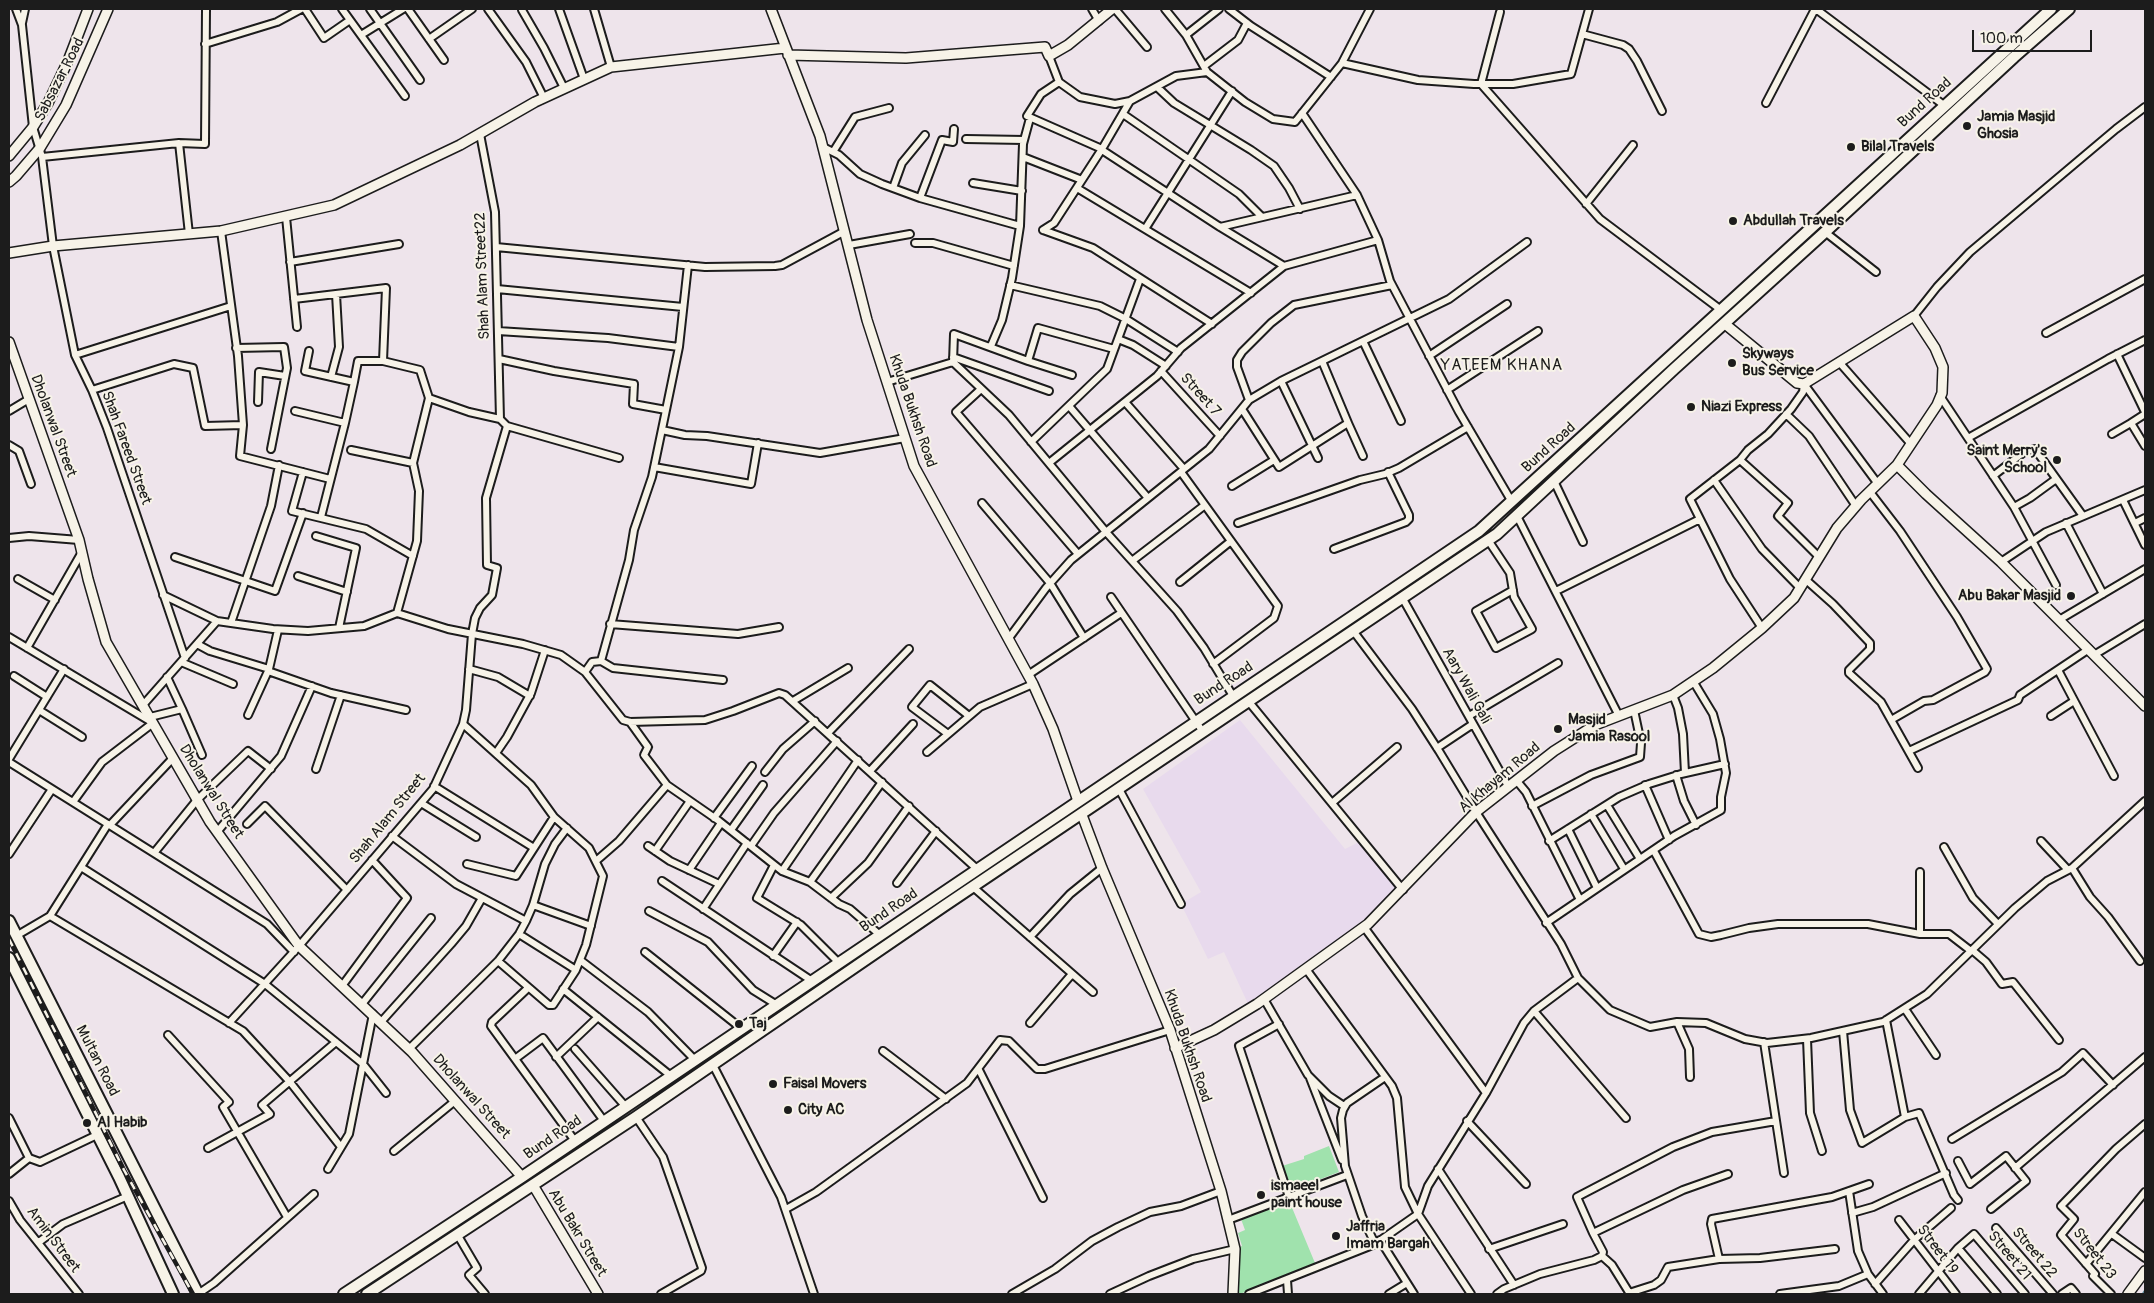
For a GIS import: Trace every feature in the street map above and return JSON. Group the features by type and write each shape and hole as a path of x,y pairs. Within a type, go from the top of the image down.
{"main road":[{"name":"Bund Road","path":"344,1294 604,1122 1196,720 1479,531 2051,9"},
{"name":"Bund Road","path":"366,1294 636,1117 1488,540 1517,516 1674,369 2014,57 2069,9"},
{"name":"Multan Road","path":"9,921 198,1294"},
{"path":"9,958 128,1196 174,1294"},
{"path":"493,1195 500,1206"}],"street":[{"path":"16,9 22,24"},
{"path":"22,24 25,9"},
{"name":"Sabsazar Road","path":"9,156 33,127 48,103 68,61 88,9"},
{"name":"Sabsazar Road","path":"9,182 41,152 66,106 108,9"},
{"path":"41,152 179,143 205,144 206,9"},
{"path":"206,44 277,22 303,9 324,38 350,20"},
{"path":"342,9 405,96"},
{"path":"370,9 420,80"},
{"path":"361,35 403,9"},
{"path":"408,9 444,60"},
{"path":"429,39 472,9"},
{"path":"488,9 526,62 544,98"},
{"path":"559,9 584,79"},
{"path":"594,9 611,67"},
{"name":"Khuda Bukhsh Road","path":"771,9 824,147 867,320 914,466 1033,684 1052,729 1078,801"},
{"path":"1092,9 1099,21"},
{"path":"1049,56 1068,45 1114,9 1146,47"},
{"path":"1165,9 1186,35 1206,69 1232,91 1273,119 1296,122 1342,63 1370,9"},
{"path":"1186,35 1219,9"},
{"path":"1229,9 1247,23 1331,77"},
{"path":"1342,63 1418,80 1481,84 1513,84 1571,74 1589,9"},
{"path":"1766,103 1816,9 1945,106"},
{"path":"522,10 564,88"},
{"path":"1481,84 1500,12"},
{"path":"9,253 53,246 221,231 334,205 460,145 544,98 611,67 787,51 906,58 1045,47 1060,82 1080,97 1115,104 1130,101 1176,76 1206,69 1238,40 1247,23"},
{"name":"Shah Fareed Street","path":"22,24 33,127 41,152 53,246 75,355 92,390 107,428 183,660"},
{"path":"1582,34 1623,44 1637,61 1662,110"},
{"path":"991,346 1002,320 1014,266 1020,226 1024,140 1030,118 1027,116 1041,94 1060,82"},
{"path":"1481,84 1600,219 1721,310"},
{"path":"1157,87 1174,103 1274,166 1300,209"},
{"path":"1144,229 1232,91"},
{"path":"1130,101 1102,149 1054,223 1043,230 1093,248 1212,324"},
{"path":"1725,324 1798,383 1804,384 1914,316 1937,287 1970,252 2116,129 2145,107"},
{"path":"834,152 855,118 889,108"},
{"path":"1302,113 1357,196 1378,240 1392,285 1447,390 1512,502"},
{"path":"1122,114 1190,158 1239,194 1262,217"},
{"path":"1030,118 1102,149 1220,227 1284,266"},
{"path":"920,198 942,140 953,142 954,129"},
{"name":"Shah Alam Street22","path":"480,134 495,212 500,419"},
{"path":"893,188 902,163 925,135"},
{"path":"966,139 1024,140"},
{"path":"179,143 189,234"},
{"path":"1586,204 1633,145"},
{"path":"824,147 834,152 860,174 893,188 920,198 1020,226"},
{"path":"1023,157 1082,180"},
{"path":"973,183 1022,191"},
{"path":"1077,188 1251,293"},
{"path":"1220,227 1357,196"},
{"path":"286,217 297,327"},
{"path":"221,231 236,348 243,425 240,456 330,480"},
{"path":"496,247 688,265 779,266 845,231"},
{"path":"1825,232 1876,272"},
{"path":"849,245 910,234"},
{"path":"1049,463 1125,402 1164,368 1178,352 1284,266 1378,240"},
{"path":"1009,638 1050,583 1078,554 1209,449 1249,400 1281,381 1449,299 1527,242"},
{"path":"915,243 933,243 1014,266"},
{"path":"290,262 399,244"},
{"path":"601,661 629,560 634,530 654,467 679,347 688,265"},
{"path":"1031,442 1107,369 1140,279"},
{"path":"2046,333 2145,279"},
{"path":"1010,285 1100,306 1126,319 1178,352"},
{"path":"1249,400 1237,367 1237,360 1242,352 1271,322 1294,305 1392,285"},
{"path":"294,299 386,288 383,361"},
{"path":"497,289 683,307"},
{"path":"331,377 338,347 336,294"},
{"path":"1429,356 1507,304"},
{"path":"75,355 231,306"},
{"path":"1914,316 1936,348 1944,376 1940,396 2014,507 2056,585"},
{"path":"1028,361 1038,328 1114,349"},
{"path":"498,331 608,338 679,347"},
{"path":"1447,390 1538,331"},
{"path":"1072,375 954,334 953,360 1008,415 1106,532 1178,611 1204,648 1233,696"},
{"name":"Street 7","path":"1118,339 1133,345 1164,368 1220,436"},
{"path":"1968,438 2145,340"},
{"path":"1363,341 1400,421"},
{"name":"Dholanwal Street","path":"9,342 79,540 106,642 197,800 297,949 342,986 409,1049 522,1177"},
{"path":"236,348 284,347 287,368 271,449"},
{"path":"310,351 305,371 354,382"},
{"path":"2112,434 2145,413 2142,397 2117,354"},
{"path":"499,359 554,371 634,384 633,404 666,410"},
{"path":"887,382 953,360 1049,391"},
{"path":"321,517 345,423 358,361 383,361 420,370 429,398 414,463 419,491 420,515 417,541 397,614"},
{"path":"1322,361 1363,456"},
{"path":"1838,362 1911,444"},
{"path":"92,390 174,364 193,368 205,426 243,425"},
{"path":"258,402 259,372 285,376"},
{"path":"1281,381 1318,458"},
{"path":"1762,628 1730,579 1690,499 1740,460 1786,414 1803,392 1804,384"},
{"path":"1804,384 1878,484"},
{"path":"981,389 956,412 1078,554"},
{"name":"Al Khayam Road","path":"1175,1048 1214,1030 1264,999 1364,927 1403,890 1476,812 1554,751 1595,725 1672,695 1713,668 1762,628 1794,598 1836,528 1897,465 1937,404 1940,396"},
{"path":"429,398 469,412 500,419 507,426 619,458"},
{"path":"9,411 29,399"},
{"path":"1125,402 1182,470 1278,606 1278,611 1274,618 1213,664"},
{"path":"1069,406 1148,498"},
{"path":"1242,408 1279,467 1348,423"},
{"path":"295,411 345,423"},
{"path":"1786,414 1808,436 1856,506"},
{"path":"2132,423 2145,446"},
{"name":"Shah Alam Street","path":"229,1023 297,949 434,786 463,724 475,618 480,608 492,595 497,568 487,565 486,498 507,426"},
{"path":"1238,523 1388,472 1468,427"},
{"path":"662,430 685,435 758,443 820,453 905,438"},
{"path":"654,467 751,484 758,443"},
{"path":"9,445 19,451 31,484"},
{"path":"1993,476 2024,452 2035,449 2083,516"},
{"path":"351,450 414,463"},
{"path":"1232,486 1274,460"},
{"path":"1740,460 1788,504 1778,516 1818,557"},
{"path":"231,623 271,506 279,465"},
{"path":"1897,465 2001,562 2145,706"},
{"path":"303,472 292,511 366,529 413,556"},
{"path":"1334,550 1406,522 1409,519 1409,515 1388,472"},
{"path":"2014,507 2056,479"},
{"path":"1714,480 1762,549 1800,588"},
{"path":"1554,481 1583,542"},
{"path":"2001,562 2032,541 2066,523 2145,490"},
{"path":"1870,492 1900,531 1957,617 1987,669 1985,672 1933,700 1924,701 1891,720"},
{"path":"2123,500 2145,544"},
{"path":"982,503 1050,583 1084,638"},
{"path":"1132,561 1205,505"},
{"path":"175,557 275,591 303,513"},
{"path":"1517,516 1556,591 1584,651 1619,716"},
{"path":"2135,523 2145,518"},
{"path":"1556,591 1700,519"},
{"path":"2066,523 2103,594"},
{"path":"9,538 29,536 79,540"},
{"path":"316,536 356,548 339,628"},
{"path":"1488,540 1510,573 1513,590 1514,597 1532,630 1496,648 1476,611 1513,590"},
{"path":"1180,582 1231,541"},
{"path":"28,648 82,552"},
{"path":"2059,620 2145,569"},
{"path":"298,576 347,592"},
{"path":"18,578 55,600"},
{"path":"1805,579 1834,604 1870,643 1870,649 1849,670 1849,673 1881,702 1918,768"},
{"path":"163,595 217,621 278,630 308,631 364,626 397,614 448,629 545,650 561,655 586,672 623,720 630,722 705,720 778,693 785,695 870,770 977,869"},
{"path":"1111,597 1203,732"},
{"name":"Aary Wali Gali","path":"1403,599 1508,786"},
{"path":"1028,675 1121,613"},
{"path":"143,705 217,621"},
{"path":"610,624 738,634 779,627"},
{"path":"1909,751 2018,700 2020,696 2058,670 2145,624"},
{"path":"248,715 268,670 278,630"},
{"path":"1354,632 1412,709 1561,944 1578,978 1610,1010 1650,1027 1677,1022 1706,1023 1745,1039 1764,1042 1807,1039 1886,1020 1927,994 1998,924 2047,881 2070,869 2145,801"},
{"path":"9,637 152,720"},
{"path":"197,644 210,651 312,686 341,695 406,710"},
{"path":"828,733 909,649"},
{"path":"496,753 507,738 530,696 545,650"},
{"path":"183,660 233,684"},
{"path":"586,672 592,662 601,661 613,668 723,680"},
{"path":"1469,716 1558,663"},
{"path":"793,701 848,668"},
{"path":"64,670 9,760 267,924 297,949"},
{"path":"469,670 498,677 530,696"},
{"path":"2058,670 2114,776"},
{"path":"14,676 47,697"},
{"path":"167,677 202,755"},
{"path":"1546,922 1669,840 1721,810 1721,797 1726,773 1720,739 1713,714 1693,681"},
{"path":"927,752 980,707 1033,684"},
{"path":"948,734 912,708 930,685 968,716"},
{"path":"217,832 281,756 312,686"},
{"path":"316,769 341,695"},
{"path":"1672,695 1678,708 1683,734 1685,773"},
{"path":"2051,716 2074,701"},
{"path":"1249,702 1403,890"},
{"path":"73,802 102,762 152,720 182,709"},
{"path":"39,710 82,737"},
{"path":"1532,806 1591,775 1640,757 1641,743 1634,710"},
{"path":"765,772 783,750 815,721"},
{"path":"630,722 648,747 644,755 667,785 731,830 782,871 810,882 831,898 850,909 880,935"},
{"path":"463,724 531,785 554,817 589,848 603,876 580,960 576,970 551,1006 498,961"},
{"path":"870,770 913,724"},
{"path":"1437,748 1473,724"},
{"path":"703,909 749,844 837,741"},
{"path":"1332,803 1397,747"},
{"path":"154,853 197,800 248,751 271,769"},
{"path":"16,936 50,916 109,825 173,758"},
{"path":"782,871 858,760"},
{"path":"1549,841 1591,814 1645,786 1676,775 1725,764"},
{"path":"714,818 752,766"},
{"path":"1676,775 1684,801 1696,824"},
{"path":"1516,780 1526,792 1580,900"},
{"path":"810,882 882,782"},
{"path":"596,861 619,840 667,785"},
{"path":"731,830 763,785"},
{"path":"434,786 534,848"},
{"path":"1645,786 1669,840"},
{"path":"9,854 52,789"},
{"path":"1119,790 1181,904"},
{"path":"655,851 690,801"},
{"path":"421,802 476,837"},
{"path":"1607,805 1640,859"},
{"path":"247,824 265,806 347,890"},
{"path":"831,898 868,864 909,806"},
{"path":"1591,814 1624,869"},
{"name":"Khuda Bukhsh Road","path":"1082,815 1102,868 1170,1030 1221,1192 1235,1249 1233,1294"},
{"path":"467,864 516,876 554,817"},
{"path":"690,870 721,823"},
{"path":"409,1049 498,961 519,934 533,905 545,864 555,844 567,828"},
{"path":"1568,829 1598,888"},
{"path":"897,884 936,831"},
{"path":"392,836 456,884 526,921"},
{"path":"2041,842 2070,869 2140,961"},
{"path":"648,846 670,862 720,884"},
{"path":"1944,847 1973,898 1998,924"},
{"path":"1654,851 1700,934 1711,937 1778,924 1826,923 1868,924 1920,934 1949,934 1986,962 2002,984 2013,982 2059,1040"},
{"path":"342,986 407,898 372,860"},
{"path":"774,864 757,898 797,922 838,963"},
{"path":"81,867 265,984 363,1064 386,1093"},
{"path":"1030,937 1070,894 1102,868"},
{"path":"1920,872 1920,934"},
{"path":"662,881 812,981"},
{"path":"973,887 1093,992"},
{"path":"381,1022 461,932 482,898"},
{"path":"533,905 590,926"},
{"path":"649,911 708,942 753,990 777,1005"},
{"path":"50,916 243,1031 290,1082 341,1147"},
{"path":"362,1004 431,918"},
{"path":"773,956 797,922"},
{"path":"1364,927 1486,1092"},
{"path":"519,934 576,970"},
{"path":"645,952 742,1028"},
{"path":"580,960 648,1012 695,1060"},
{"path":"1306,969 1385,1076 1397,1098 1405,1187 1418,1214 1471,1294"},
{"path":"1030,1023 1072,974"},
{"path":"1249,1294 1377,1242 1418,1214 1428,1186 1438,1168 1486,1092 1512,1043 1534,1010 1578,978"},
{"path":"528,988 491,1025 575,1141"},
{"path":"563,989 672,1076"},
{"path":"1264,999 1308,1075 1345,1166"},
{"path":"1905,1009 1936,1055"},
{"path":"1534,1010 1626,1118"},
{"path":"328,1169 349,1134 373,1014"},
{"path":"556,1057 598,1017"},
{"path":"1886,1020 1905,1117"},
{"path":"1677,1022 1689,1049 1690,1077"},
{"path":"1279,1024 1239,1046 1288,1197"},
{"path":"786,1209 816,1192 967,1083 979,1070 987,1055 1000,1040 1008,1041 1037,1069 1045,1070 1170,1030"},
{"path":"1843,1031 1850,1110 1862,1143 1905,1117 1919,1112 1954,1195 1958,1200"},
{"path":"168,1035 229,1102 223,1107 287,1217"},
{"path":"515,1058 541,1037 604,1122"},
{"path":"1807,1039 1810,1112 1822,1151"},
{"path":"208,1148 270,1114 262,1105 336,1042"},
{"path":"1764,1042 1784,1174"},
{"path":"575,1049 626,1106"},
{"path":"883,1051 946,1099"},
{"path":"1952,1139 2062,1072 2083,1053 2113,1085"},
{"path":"2015,1168 2145,1057"},
{"path":"713,1065 786,1209 814,1294"},
{"path":"979,1070 1043,1198"},
{"path":"1308,1075 1330,1096 1344,1106"},
{"path":"1385,1076 1344,1106 1341,1124 1345,1166 1362,1216 1377,1242 1414,1294"},
{"path":"394,1150 455,1101"},
{"path":"636,1117 663,1157 702,1268 701,1271 661,1294"},
{"path":"9,1118 29,1158 40,1162 97,1135"},
{"path":"1467,1121 1526,1184"},
{"path":"1776,1121 1712,1132 1680,1144 1577,1197 1602,1252 1602,1256 1612,1265 1629,1293 1654,1285 1662,1280 1668,1267 1719,1259 1768,1257 1835,1249"},
{"name":"Street 23","path":"2111,1294 2093,1276 2095,1274 2061,1235 2074,1220 2061,1206 2116,1149 2145,1124"},
{"path":"1958,1161 1970,1184 2006,1156 2026,1181 1991,1209"},
{"path":"9,1174 29,1158"},
{"path":"1438,1168 1514,1285"},
{"path":"1852,1213 1873,1207 1946,1173"},
{"path":"1593,1233 1683,1190 1728,1174"},
{"path":"1228,1220 1347,1175"},
{"path":"1719,1259 1711,1224 1712,1219 1832,1197 1870,1184"},
{"name":"Abu Bakr Street","path":"532,1185 598,1294"},
{"path":"1849,1191 1858,1251 1868,1274 1883,1294"},
{"path":"1012,1294 1055,1269 1092,1241 1118,1227 1150,1212 1181,1206 1221,1192"},
{"path":"2086,1264 2145,1192"},
{"path":"198,1294 214,1284 314,1194"},
{"path":"39,1242 63,1224 128,1196"},
{"name":"Amin Street","path":"9,1201 20,1220 79,1294"},
{"path":"1875,1284 1914,1240 1951,1208"},
{"name":"Street 19","path":"1899,1220 1956,1294"},
{"path":"1489,1249 1563,1224"},
{"name":"Street 22","path":"1996,1228 2053,1294"},
{"path":"457,1234 477,1268 469,1275 485,1294"},
{"name":"Street 21","path":"1958,1248 1974,1234 2025,1294"},
{"path":"2112,1234 2145,1258"},
{"path":"1919,1294 1958,1248 1997,1294"},
{"path":"1110,1294 1193,1259 1235,1249"},
{"path":"1497,1294 1540,1274 1594,1260 1602,1256"},
{"path":"2128,1294 2145,1271"},
{"path":"1780,1294 1839,1286 1868,1274"},
{"path":"1287,1280 1288,1294"},
{"path":"1389,1294 1407,1283"},
{"name":"Street 22","path":"2062,1294 2070,1288 2076,1294"}],"shaded area":[{"path":"1240,720 1345,849 1359,842 1399,890 1364,927 1250,1008 1224,952 1208,959 1181,904 1201,892 1143,789"}],"green space":[{"path":"1329,1146 1339,1172 1290,1191 1282,1166 1304,1159 1304,1156"},
{"path":"1288,1198 1315,1263 1240,1294 1233,1294 1235,1249 1242,1246 1238,1233 1245,1230 1241,1219 1247,1217 1246,1214"}],"railway":[{"path":"9,939 124,1170 193,1294"}],"place":[{"name":"Jamia Masjid Ghosia","path":"1967,126"},
{"name":"Bilal Travels","path":"1851,147"},
{"name":"Abdullah Travels","path":"1733,221"},
{"name":"Skyways Bus Service","path":"1732,363"},
{"name":"Niazi Express","path":"1691,407"},
{"name":"Saint Merry's School","path":"2057,460"},
{"name":"Abu Bakar Masjid","path":"2071,596"},
{"name":"Masjid Jamia Rasool","path":"1558,729"},
{"name":"Taj","path":"739,1024"},
{"name":"Faisal Movers","path":"773,1084"},
{"name":"City AC","path":"788,1110"},
{"name":"Al Habib","path":"87,1123"},
{"name":"ismaeel paint house","path":"1261,1195"},
{"name":"Jaffria Imam Bargah","path":"1336,1236"}],"district":[{"name":"YATEEM KHANA","path":"1502,366"}]}
